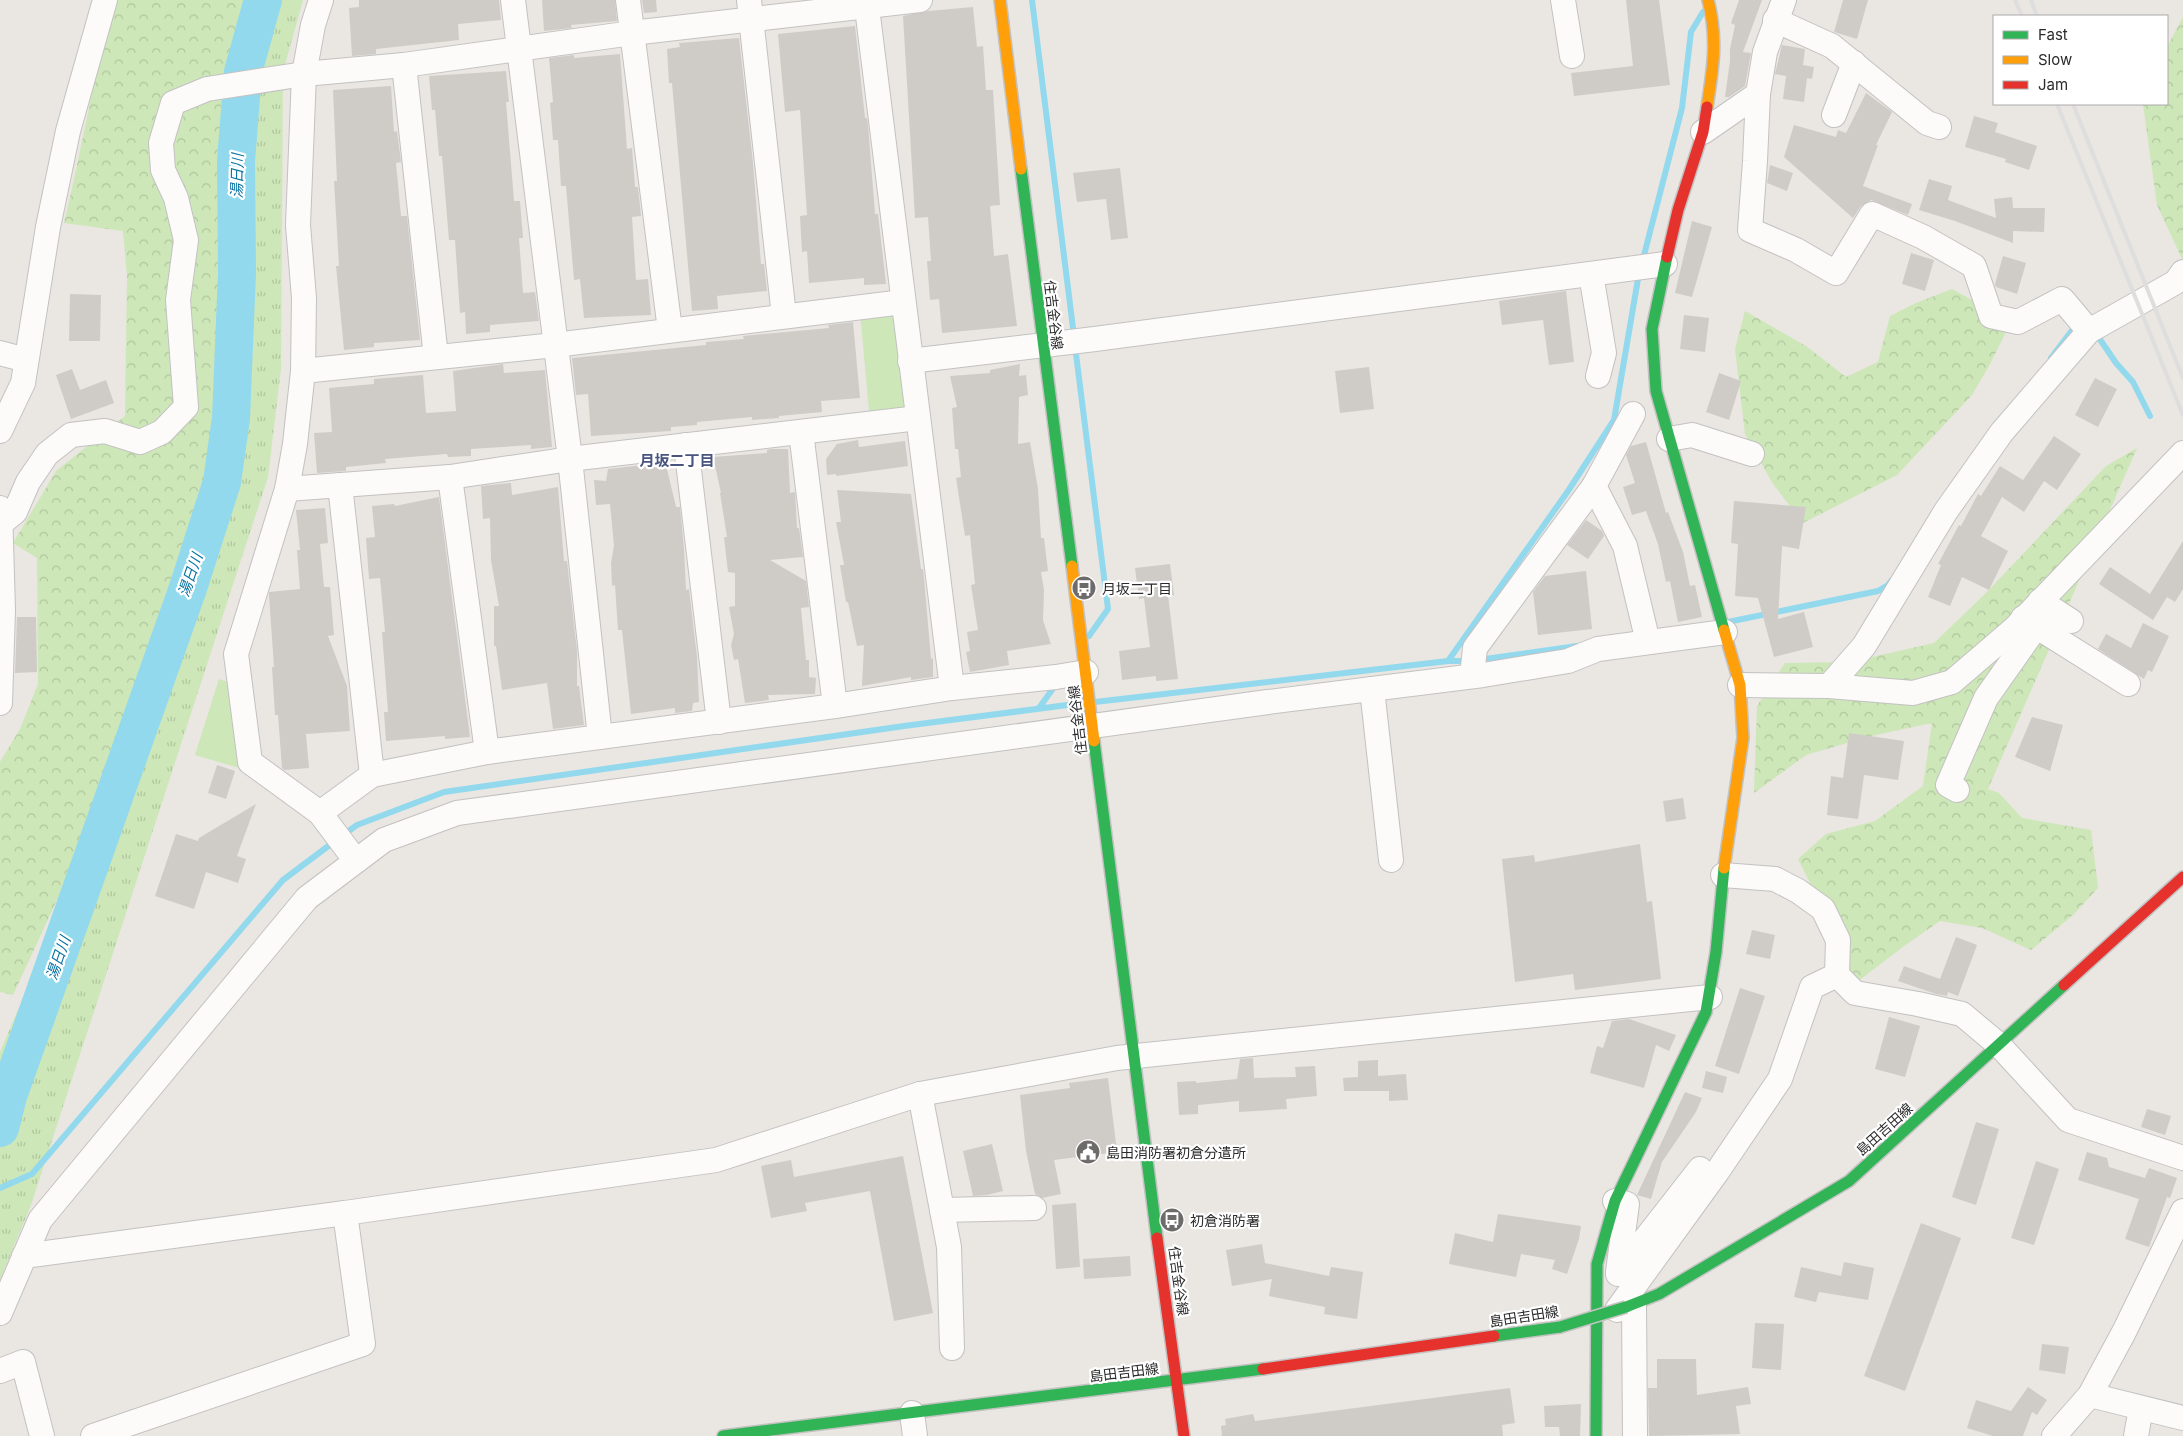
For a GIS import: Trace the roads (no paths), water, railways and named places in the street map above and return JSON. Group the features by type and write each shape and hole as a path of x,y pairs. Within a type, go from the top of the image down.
{"main road":[{"name":"住吉金谷線","path":"1000,0 1052,344 1080,628 1077,676 1093,723 1133,1056 1184,1436"},
{"path":"1596,1436 1597,1264 1615,1201 1706,1012 1716,952 1723,875 1743,738 1740,685 1656,391 1652,329 1660,265 1703,132 1715,59 1713,18 1708,0"},
{"name":"島田吉田線","path":"723,1436 914,1424 1178,1381 1560,1327 1625,1307 1659,1294 1849,1182 2183,877"}],"street":[{"path":"0,431 23,383 48,227 68,131 105,0"},
{"path":"322,0 313,24 304,74 298,225 304,298 303,371 295,444 287,489 236,654 250,762 320,813 356,861"},
{"path":"513,0 570,459 600,737"},
{"path":"628,0 670,330"},
{"path":"0,703 3,610 0,516 15,512 28,482 47,454 71,435 105,431 140,442 162,432 186,407 178,300 186,240 176,198 163,170 161,143 174,103 207,89 304,74 404,65 520,50 632,33 750,10 920,0"},
{"path":"1563,0 1572,56"},
{"path":"867,3 952,688"},
{"path":"750,10 784,316"},
{"path":"1939,127 1927,123 1832,46 1780,10 1765,52 1758,94 1756,161 1750,230 1796,250 1836,274 1872,214 1923,237 1974,266 1991,316 2018,322 2062,299 2091,326"},
{"path":"1834,115 1854,63"},
{"path":"404,65 436,357"},
{"path":"1703,132 1758,94"},
{"path":"910,361 1088,340 1660,265"},
{"path":"1829,686 1864,646 1946,511 2002,432 2091,326 2176,282 2183,272"},
{"path":"1591,274 1604,353 1598,376"},
{"path":"303,371 555,345 903,302"},
{"path":"0,353 26,360"},
{"path":"1472,675 1476,648 1594,486 1633,414"},
{"path":"287,489 450,478 570,459 918,418"},
{"path":"802,432 835,706"},
{"path":"1670,439 1692,435 1752,454"},
{"path":"686,445 719,722"},
{"path":"1957,790 1948,785 1986,698 2030,623 2040,601 2179,456"},
{"path":"450,478 487,752"},
{"path":"340,485 372,775"},
{"path":"1594,486 1625,546 1646,635"},
{"path":"2040,601 2072,621"},
{"path":"1740,685 1829,686 1913,693 1952,682 2030,623"},
{"path":"2030,623 2128,684"},
{"path":"0,1312 40,1220 307,898 384,840 457,813 1093,723 1372,689 1568,661 1598,649 1646,635 1723,624"},
{"path":"320,813 372,775 487,752 719,722 952,688 1077,676"},
{"path":"1372,689 1391,860"},
{"path":"1723,875 1774,879 1798,891 1822,908 1838,940 1837,975 1855,993 1962,1014 1999,1045 2068,1120 2183,1158"},
{"path":"1635,1436 1625,1307 1780,1079 1812,987 1837,975"},
{"path":"24,1256 345,1213 716,1160 920,1094 1133,1056 1590,1010 1710,996"},
{"path":"920,1094 949,1247 952,1348"},
{"path":"1615,1201 1628,1204 1618,1274 1728,1133 1758,1112"},
{"path":"942,1210 1034,1208"},
{"path":"94,1436 363,1344 345,1213"},
{"path":"2054,1436 2090,1395 2124,1332 2182,1215"},
{"path":"0,1371 23,1362 42,1436"},
{"path":"2090,1395 2183,1418"},
{"path":"2136,1436 2141,1408"}],"waterway":[{"name":"湯日川","path":"0,1128 8,1096 188,588 222,482 231,418 237,273 236,161 243,72 263,0"},
{"path":"1032,0 1074,336"},
{"path":"1642,263 1682,108 1691,32 1703,12"},
{"path":"1095,702 1448,661 1568,491 1614,420 1639,273"},
{"path":"2051,358 2073,329 2078,326"},
{"path":"2095,332 2116,363 2133,382 2150,416"},
{"path":"1075,346 1108,609 1089,636"},
{"path":"1728,622 1878,591 1891,581"},
{"path":"1478,660 1577,646"},
{"path":"1448,661 1468,661"},
{"path":"1039,708 1057,683"},
{"path":"343,835 357,825 444,792 904,726 1083,703"},
{"path":"0,1188 32,1174 283,880 335,841"}],"railway":[{"path":"2015,0 2022,15"},
{"path":"2031,0 2037,15"},
{"path":"2057,105 2183,415"},
{"path":"2073,105 2183,378"}],"place":[{"name":"月坂二丁目","path":"1084,588"},
{"name":"島田消防署初倉分遣所","path":"1088,1152"},
{"name":"初倉消防署","path":"1172,1220"}],"district":[{"name":"月坂二丁目","path":"677,460"}]}
